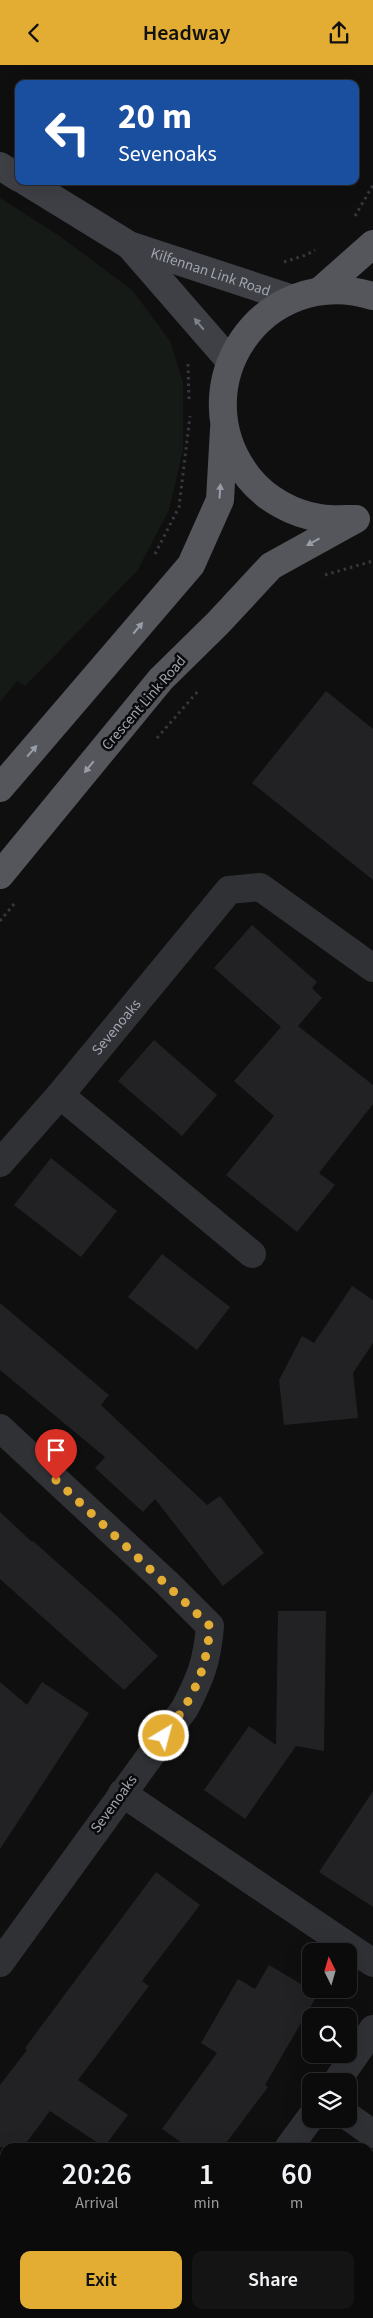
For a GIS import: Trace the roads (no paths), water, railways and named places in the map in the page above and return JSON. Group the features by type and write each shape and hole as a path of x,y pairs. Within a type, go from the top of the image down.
{"highway":[{"path":"321,290 373,244"},
{"path":"0,788 191,565 220,500 224,429 222,395 230,361 244,336 264,315 290,298 321,290 355,290 373,296"},
{"path":"224,429 237,462 258,489 287,509 321,519 364,516"},
{"name":"Crescent Link Road","path":"0,875 161,679 218,623 271,566 364,516"}],"main road":[{"path":"0,166 15,175"},
{"name":"Kilfennan Link Road","path":"31,185 130,245 290,298"},
{"name":"Kilfennan Link Road","path":"130,245 230,361"}],"street":[{"name":"Sevenoaks","path":"0,1163 60,1095 229,890 260,887 373,968"},
{"path":"60,1095 252,1254"},
{"name":"Sevenoaks","path":"0,1428 168,1584 210,1626 208,1654 186,1708 122,1793 0,1963"},
{"path":"122,1793 373,1963"},
{"path":"343,2073 373,2029"},
{"path":"357,2123 373,2134"},
{"path":"293,2143 303,2128"}]}
